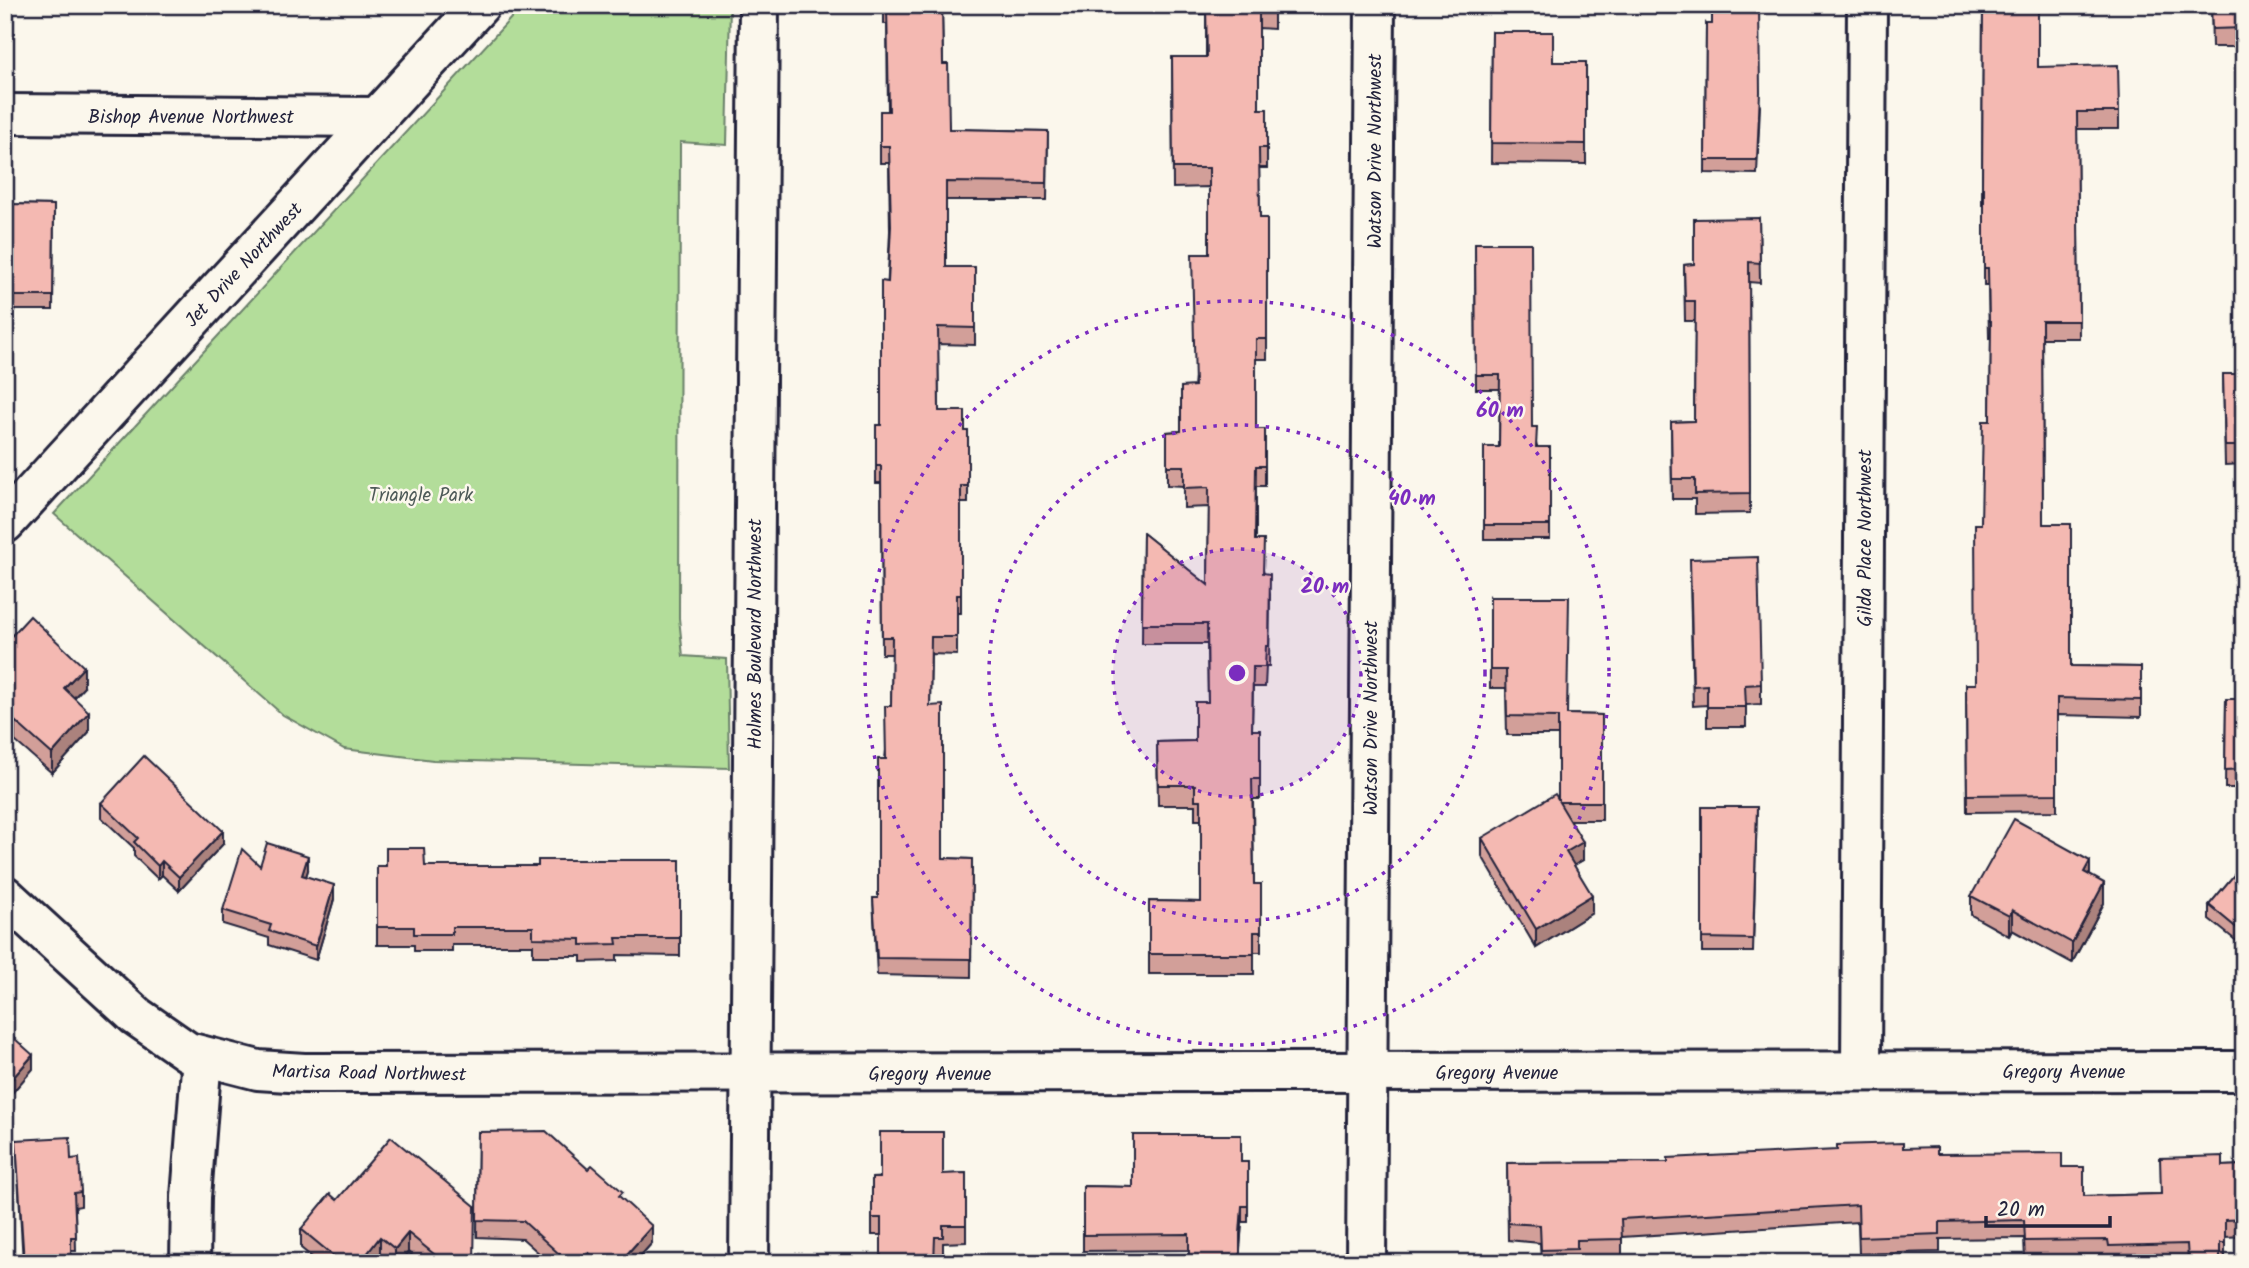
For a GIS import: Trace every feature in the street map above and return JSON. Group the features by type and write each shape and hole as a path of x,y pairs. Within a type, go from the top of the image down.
{"street":[{"name":"Jet Drive Northwest","path":"5,523 480,5"},
{"name":"Holmes Boulevard Northwest","path":"749,1263 759,5"},
{"name":"Watson Drive Northwest","path":"1366,1263 1376,5"},
{"name":"Gilda Place Northwest","path":"1861,1071 1867,5"},
{"name":"Bishop Avenue Northwest","path":"5,114 378,117"},
{"name":"Martisa Road Northwest","path":"5,897 136,1016 188,1052 258,1070 304,1073 750,1073"},
{"path":"190,1263 191,1197 202,1056"},
{"name":"Gregory Avenue","path":"750,1073 2244,1071"}],"green space":[{"name":"Triangle Park","path":"523,5 730,5 727,145 680,142 679,618 683,656 727,659 729,768 433,760 344,749 283,715 54,514"}],"building":[{"path":"884,5 942,5 943,64 948,64 949,129 1048,131 1047,183 946,182 946,267 975,267 975,328 938,327 939,411 965,411 965,431 968,431 968,486 961,486 961,595 957,595 957,637 931,637 930,706 943,705 943,858 972,859 971,959 877,958 873,898 878,898 878,759 886,759 885,706 891,706 892,637 882,637 881,466 876,466 876,425 881,425 881,281 888,282 891,226 889,146 880,146 880,111 889,111 887,6"},
{"path":"1206,5 1274,5 1274,9 1259,8 1259,109 1267,109 1267,148 1259,148 1260,218 1267,218 1267,339 1256,339 1256,429 1265,429 1265,466 1256,466 1255,540 1264,540 1263,573 1270,574 1269,646 1266,646 1265,667 1253,667 1252,730 1260,730 1260,779 1252,779 1254,884 1261,884 1261,932 1254,932 1254,954 1149,954 1149,901 1201,902 1201,800 1195,800 1195,785 1158,785 1157,742 1195,741 1195,702 1208,702 1207,624 1142,624 1143,533 1208,585 1209,487 1184,488 1184,466 1167,466 1167,432 1181,431 1181,387 1195,386 1192,254 1209,254 1209,168 1173,168 1172,57 1207,57"},
{"path":"1712,5 1759,5 1760,92 1757,160 1705,160 1706,24 1712,24"},
{"path":"1983,5 2038,5 2038,67 2118,65 2119,112 2077,112 2079,321 2042,321 2043,524 2071,524 2071,666 2141,667 2141,700 2057,698 2057,794 1967,795 1966,684 1976,684 1975,524 1981,524 1983,421 1990,421 1991,321 1988,268 1984,268 1982,188"},
{"path":"2211,5 2244,5 2244,28 2212,29"},
{"path":"1492,32 1553,32 1553,62 1586,62 1586,144 1491,143"},
{"path":"5,204 54,205 53,296 5,296"},
{"path":"1759,218 1760,263 1749,262 1750,493 1695,494 1695,479 1672,479 1671,422 1694,421 1695,301 1685,301 1684,265 1694,264 1694,219"},
{"path":"2239,242 2244,242 2244,277 2238,277"},
{"path":"1475,243 1531,243 1532,427 1537,427 1536,447 1550,447 1550,525 1484,525 1484,447 1499,447 1500,375 1476,375"},
{"path":"2223,374 2244,374 2244,446 2225,446"},
{"path":"1758,557 1761,684 1745,685 1746,707 1707,707 1707,685 1693,686 1690,559"},
{"path":"2244,573 2244,609 2243,609"},
{"path":"1490,597 1569,597 1567,714 1602,715 1602,802 1559,802 1583,842 1566,852 1592,895 1536,929 1482,838 1555,794 1558,799 1558,717 1507,716 1506,670 1490,670"},
{"path":"30,616 84,667 64,688 89,712 52,754 15,721 13,723 5,716 5,643"},
{"path":"2226,699 2244,699 2244,769 2225,770"},
{"path":"144,756 223,831 179,877 162,861 158,866 134,842 138,838 101,803"},
{"path":"1702,807 1757,807 1753,939 1702,938"},
{"path":"2014,819 2090,861 2084,872 2104,883 2072,943 2012,910 2009,916 1971,896"},
{"path":"267,843 308,856 302,875 334,885 316,946 269,931 271,925 223,910 242,849 260,866"},
{"path":"386,848 424,848 425,866 538,866 538,860 680,860 680,938 616,938 617,944 581,945 581,939 533,938 533,927 452,927 452,934 414,934 414,927 377,927 377,866 386,866"},
{"path":"2244,863 2244,934 2209,905"},
{"path":"5,1030 33,1055 5,1087"},
{"path":"546,1131 588,1169 592,1165 623,1192 619,1196 652,1226 619,1263 600,1263 589,1253 579,1263 569,1263 523,1221 477,1220 478,1132"},
{"path":"880,1132 943,1132 943,1174 966,1173 966,1225 943,1225 943,1237 935,1237 934,1263 881,1263 881,1218 872,1218 872,1178 880,1178"},
{"path":"1133,1135 1241,1135 1241,1162 1248,1162 1248,1206 1242,1206 1240,1263 1189,1263 1189,1234 1083,1235 1083,1186 1133,1187"},
{"path":"70,1137 71,1159 79,1158 81,1192 74,1193 76,1237 71,1237 71,1263 24,1263 16,1140"},
{"path":"391,1137 475,1206 474,1263 445,1263 408,1233 395,1249 380,1237 360,1263 342,1263 301,1229 330,1194 337,1200"},
{"path":"1903,1143 1903,1148 1937,1147 1937,1154 2062,1153 2062,1167 2084,1167 2084,1196 2161,1194 2160,1158 2223,1156 2223,1166 2244,1165 2244,1219 2225,1220 2225,1243 2220,1243 2220,1259 2188,1260 2187,1244 2109,1246 2108,1240 2025,1241 2024,1220 1940,1222 1940,1234 1859,1237 1858,1205 1621,1219 1622,1239 1577,1240 1577,1249 1541,1250 1540,1225 1508,1223 1507,1163 1668,1162 1668,1158 1837,1150 1837,1145"}]}
